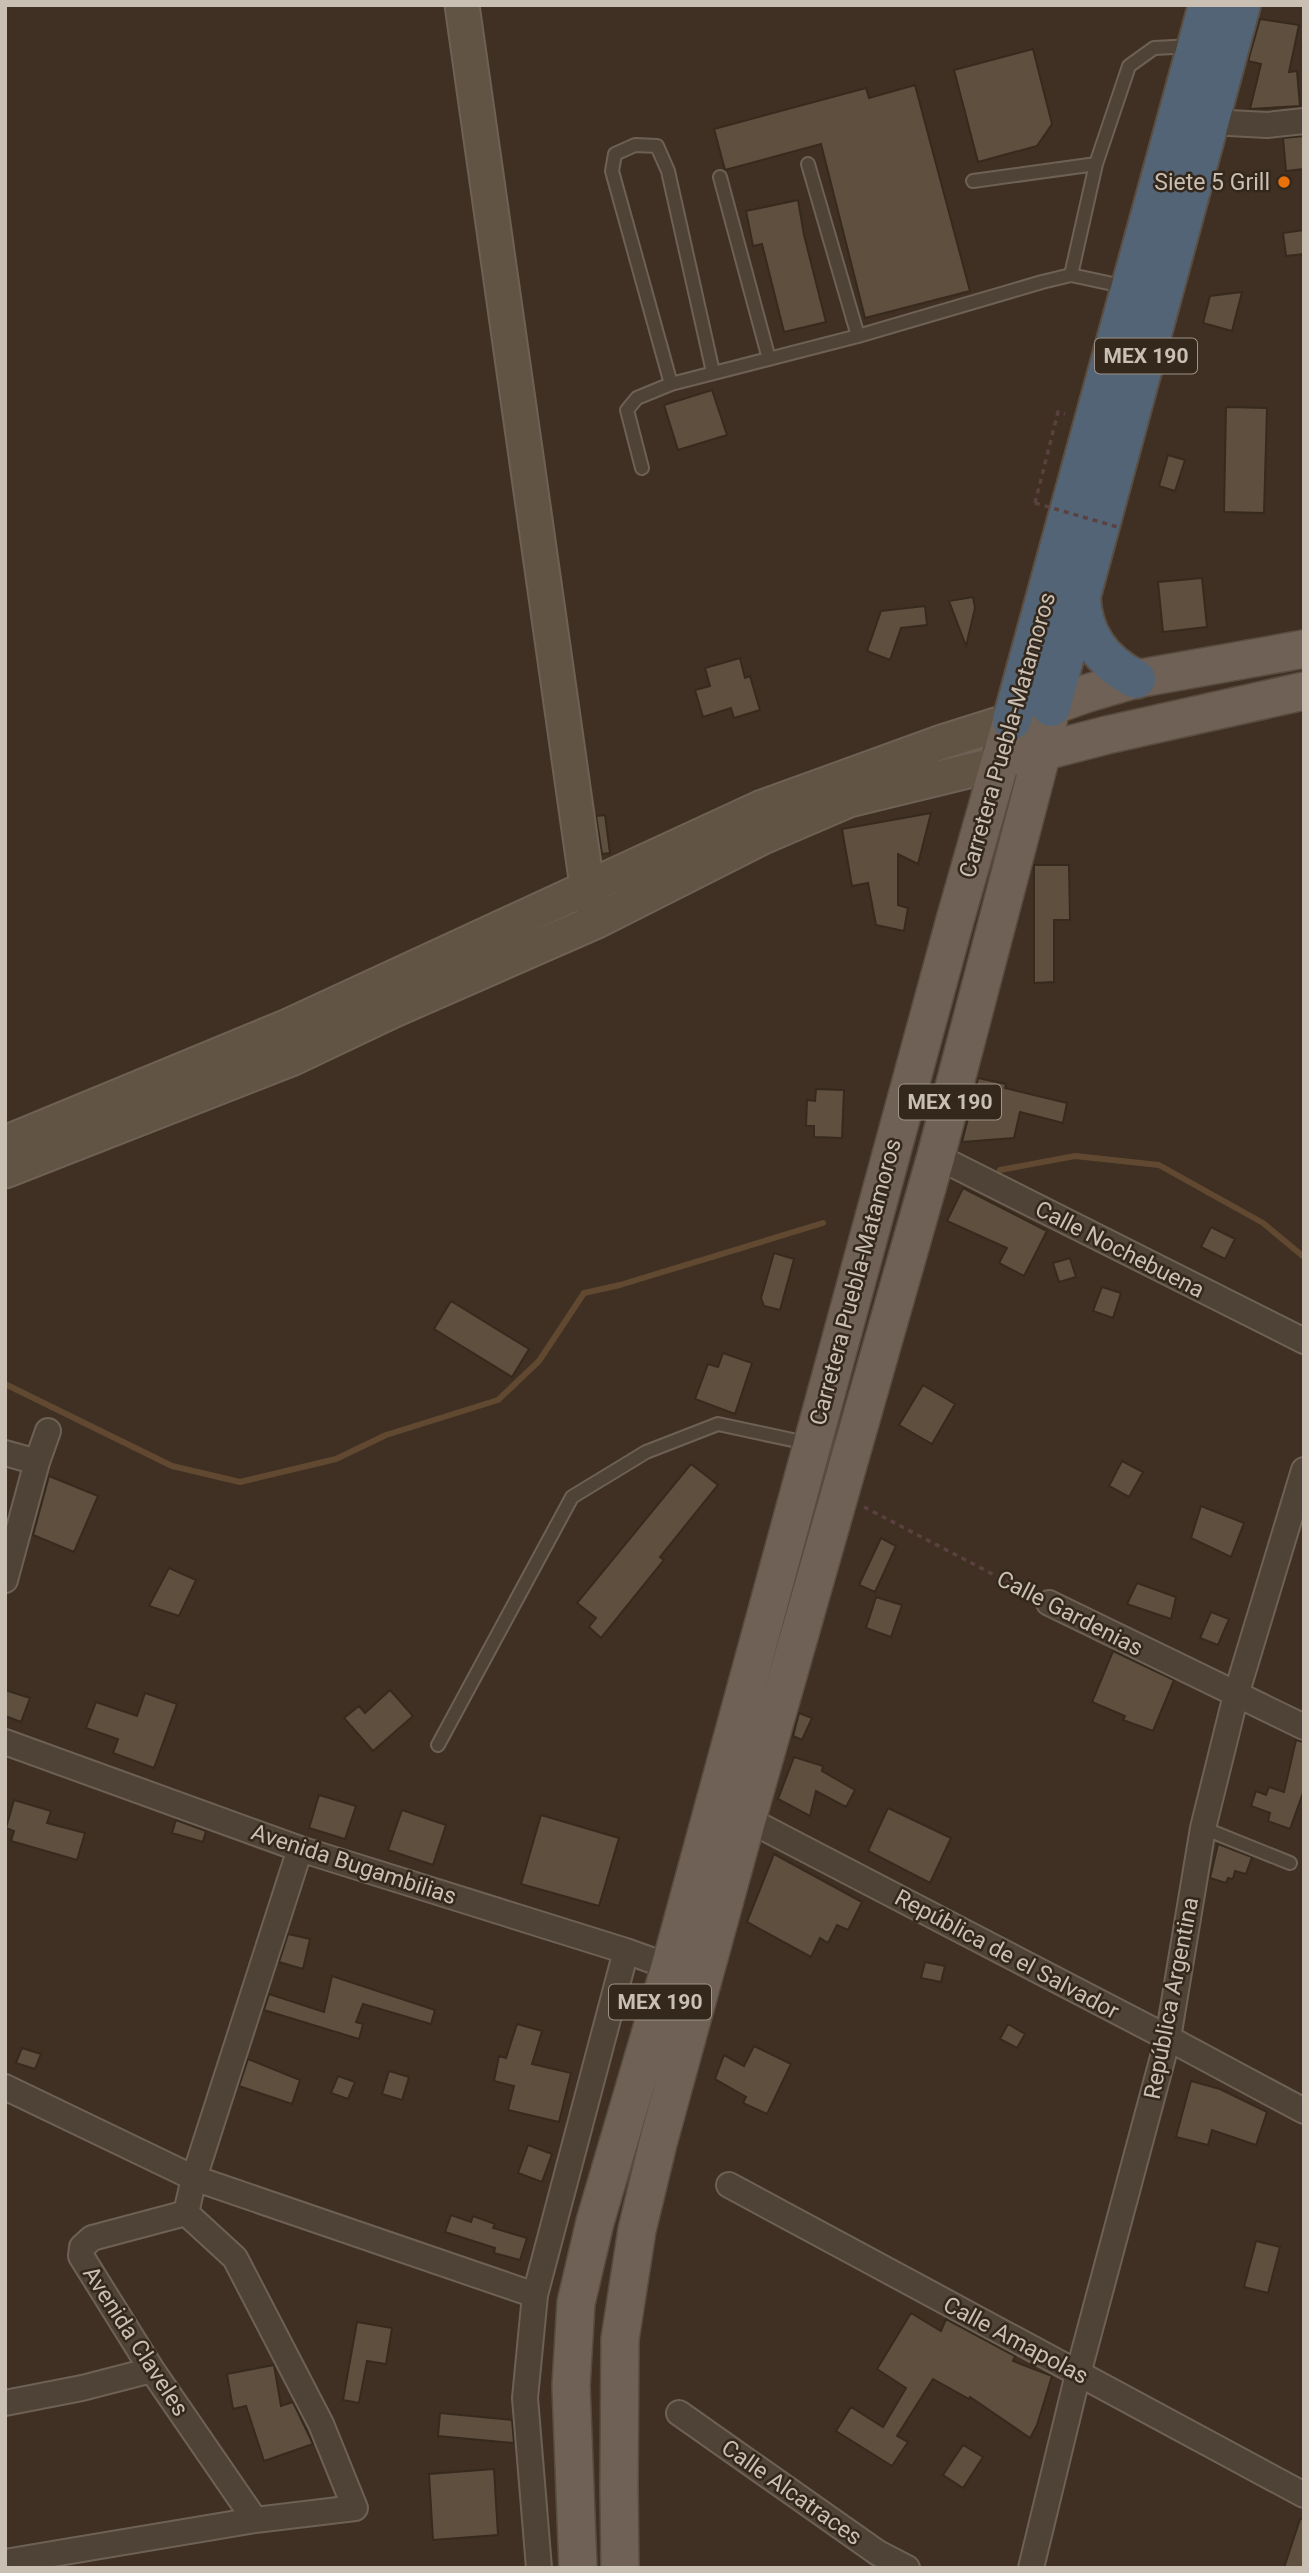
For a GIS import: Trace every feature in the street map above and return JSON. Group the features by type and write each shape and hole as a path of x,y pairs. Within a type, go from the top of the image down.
{"highway":[{"name":"Carretera Puebla-Matamoros","path":"1012,720 1208,5"},
{"name":"Carretera Puebla-Matamoros","path":"1051,707 1241,5"},
{"path":"1081,594 1084,622 1097,648 1114,667 1146,678"}],"main road":[{"path":"1012,720 1088,693 1146,678 1304,649"},
{"path":"1146,678 1167,722"},
{"path":"1001,763 1304,691"},
{"name":"Carretera Puebla-Matamoros","path":"621,2568 621,2339 637,2230 658,2143 747,1819 936,1156 1042,752 1051,707"},
{"name":"Carretera Puebla-Matamoros","path":"578,2568 571,2386 576,2303 595,2222 670,1967 811,1444 1012,720"}],"street":[{"path":"462,5 587,886 597,921"},
{"path":"1210,122 1267,125 1304,121"},
{"path":"5,1171 291,1059 392,1011 597,921 763,837 849,800 900,772 1012,720"},
{"path":"5,1143 288,1026 760,808 900,772 1001,763"},
{"name":"Calle Nochebuena","path":"936,1156 1304,1341"},
{"path":"5,1580 48,1431"},
{"path":"5,1453 37,1462"},
{"name":"República Argentina","path":"1031,2568 1078,2374 1168,2038 1203,1828 1236,1695 1304,1470"},
{"name":"Calle Gardenias","path":"1049,1603 1304,1727"},
{"name":"Avenida Bugambilias","path":"5,1742 300,1849 626,1951 705,1979"},
{"name":"República de el Salvador","path":"747,1819 1304,2111"},
{"path":"5,2562 54,2561 255,2520 355,2508 321,2424 235,2258 186,2213 194,2178 300,1849"},
{"path":"539,2568 525,2398 535,2295 626,1951"},
{"path":"5,2087 194,2178 535,2295"},
{"name":"Calle Amapolas","path":"729,2185 1304,2495"},
{"name":"Avenida Claveles","path":"186,2213 92,2238 82,2247 81,2256 152,2370 255,2520"},
{"path":"5,2403 82,2388 152,2370"},
{"name":"Calle Alcatraces","path":"679,2413 878,2553 907,2568"}],"lane":[{"path":"1071,275 1096,164 1129,66 1154,48 1197,46"},
{"path":"671,384 612,171 615,154 635,145 657,146 668,171 713,372"},
{"path":"808,164 858,336"},
{"path":"973,181 1096,164"},
{"path":"720,177 769,359"},
{"path":"642,468 627,410 637,398 671,384 858,336 1071,275 1129,288"},
{"path":"438,1745 572,1497 646,1452 718,1424 811,1444"},
{"path":"1203,1828 1290,1863"}],"path":[{"path":"1035,503 1121,528"},
{"name":"Calle Gardenias","path":"838,1494 1049,1603"}],"building":[{"path":"1260,19 1299,25 1289,72 1297,71 1300,106 1250,109 1261,64 1248,61"},
{"path":"1033,49 1052,124 1037,146 978,162 954,70"},
{"path":"915,85 970,291 865,318 821,144 725,170 714,129 866,88 869,98"},
{"path":"1304,136 1304,169 1286,171 1283,138"},
{"path":"798,200 826,322 784,332 762,244 753,246 746,211"},
{"path":"1304,230 1304,254 1286,256 1283,233"},
{"path":"1242,292 1232,331 1203,323 1210,296"},
{"path":"712,390 727,435 678,450 664,405"},
{"path":"1226,407 1267,408 1264,513 1224,512"},
{"path":"1168,455 1185,460 1175,491 1159,486"},
{"path":"1202,578 1207,627 1163,632 1158,582"},
{"path":"973,597 975,608 966,646 949,601"},
{"path":"925,606 927,625 901,628 890,660 867,651 881,611"},
{"path":"740,658 745,678 750,676 760,710 734,718 731,708 703,717 695,690 710,686 705,668"},
{"path":"931,813 918,864 898,854 898,905 908,908 904,931 876,925 868,883 852,886 842,829"},
{"path":"605,815 610,853 602,854 596,816"},
{"path":"1034,865 1069,865 1070,920 1054,920 1054,982 1034,983"},
{"path":"978,1078 1006,1084 1005,1088 1067,1103 1063,1123 1020,1112 1014,1138 962,1142"},
{"path":"816,1089 844,1090 842,1138 814,1137 814,1126 806,1126 807,1100 815,1101"},
{"path":"963,1188 1047,1231 1024,1276 999,1263 1007,1248 947,1221"},
{"path":"1211,1227 1235,1239 1225,1259 1201,1247"},
{"path":"774,1253 794,1259 780,1310 764,1306 761,1298"},
{"path":"1070,1258 1076,1277 1059,1282 1053,1263"},
{"path":"1102,1287 1121,1293 1113,1318 1093,1311"},
{"path":"451,1301 529,1349 512,1377 434,1329"},
{"path":"723,1353 752,1363 735,1414 695,1399 708,1364 718,1367"},
{"path":"923,1385 955,1404 932,1444 899,1425"},
{"path":"1122,1461 1143,1472 1129,1497 1109,1486"},
{"path":"691,1464 718,1485 660,1557 664,1560 601,1638 589,1627 596,1618 577,1603"},
{"path":"49,1476 98,1496 74,1552 33,1535"},
{"path":"1201,1506 1244,1523 1231,1557 1191,1538"},
{"path":"881,1538 896,1546 875,1592 859,1585"},
{"path":"169,1568 196,1580 179,1616 149,1606"},
{"path":"1137,1583 1176,1597 1171,1619 1127,1604"},
{"path":"876,1597 902,1605 891,1637 866,1628"},
{"path":"1211,1612 1229,1619 1218,1645 1200,1638"},
{"path":"1113,1651 1174,1680 1153,1731 1123,1720 1125,1716 1092,1702"},
{"path":"5,1690 30,1698 21,1722 5,1716"},
{"path":"390,1690 413,1716 373,1751 344,1718 359,1706 365,1713"},
{"path":"145,1693 177,1704 154,1768 113,1753 118,1739 86,1728 96,1702 137,1716"},
{"path":"799,1713 812,1718 802,1740 793,1736"},
{"path":"1296,1740 1304,1742 1304,1790 1290,1829 1268,1821 1270,1813 1251,1806 1256,1791 1266,1795 1269,1787 1284,1792"},
{"path":"794,1757 823,1766 822,1771 855,1790 846,1807 816,1791 810,1816 778,1799"},
{"path":"319,1795 356,1806 345,1839 309,1828"},
{"path":"14,1800 51,1811 47,1823 85,1833 77,1860 11,1841 14,1831 6,1828"},
{"path":"888,1808 951,1838 930,1883 868,1851"},
{"path":"402,1810 446,1825 433,1865 388,1850"},
{"path":"541,1815 619,1838 599,1906 521,1884"},
{"path":"176,1820 206,1831 203,1842 172,1833"},
{"path":"1218,1844 1252,1857 1246,1874 1235,1871 1233,1879 1228,1878 1226,1883 1210,1878"},
{"path":"774,1854 862,1902 848,1930 837,1925 828,1943 820,1938 811,1957 747,1922"},
{"path":"288,1934 310,1939 303,1969 279,1962"},
{"path":"925,1962 945,1966 941,1982 921,1978"},
{"path":"332,1976 435,2010 431,2024 363,2004 356,2022 363,2024 359,2039 264,2010 269,1994 324,2012"},
{"path":"517,2024 542,2031 532,2064 571,2073 559,2122 508,2110 514,2086 494,2081 499,2056 506,2058"},
{"path":"1008,2024 1025,2034 1017,2048 1000,2039"},
{"path":"754,2046 791,2064 767,2114 743,2103 746,2097 715,2079 724,2055 744,2066"},
{"path":"22,2048 41,2054 35,2069 16,2063"},
{"path":"248,2059 300,2080 292,2104 239,2086"},
{"path":"389,2071 409,2077 402,2100 382,2094"},
{"path":"338,2076 355,2082 348,2099 331,2093"},
{"path":"1191,2081 1220,2089 1267,2112 1256,2145 1212,2130 1208,2145 1176,2137"},
{"path":"528,2145 552,2154 542,2182 518,2173"},
{"path":"451,2215 471,2222 473,2216 495,2224 493,2228 527,2238 520,2260 494,2253 495,2248 445,2232"},
{"path":"1256,2241 1280,2247 1268,2293 1244,2287"},
{"path":"911,2313 941,2331 946,2319 1015,2356 1013,2361 1052,2376 1037,2425 1030,2438 970,2397 969,2399 933,2379 897,2436 908,2442 892,2466 836,2431 851,2407 883,2427 906,2388 877,2369"},
{"path":"357,2322 392,2328 386,2364 367,2361 359,2403 343,2400"},
{"path":"274,2365 281,2406 293,2402 313,2444 264,2461 246,2406 233,2409 227,2374"},
{"path":"440,2413 512,2420 514,2443 438,2436"},
{"path":"963,2445 983,2457 963,2488 943,2475"},
{"path":"494,2469 498,2535 433,2540 429,2474"},
{"path":"1300,2519 1304,2519 1304,2568 1284,2568"}],"waterway":[{"path":"1000,1170 1075,1156 1159,1165 1263,1223 1304,1257"},
{"path":"5,1384 172,1466 240,1482 336,1459 386,1435 498,1400 539,1361 584,1293 620,1285 823,1223"}],"place":[{"name":"Siete 5 Grill","path":"1284,182"}]}
